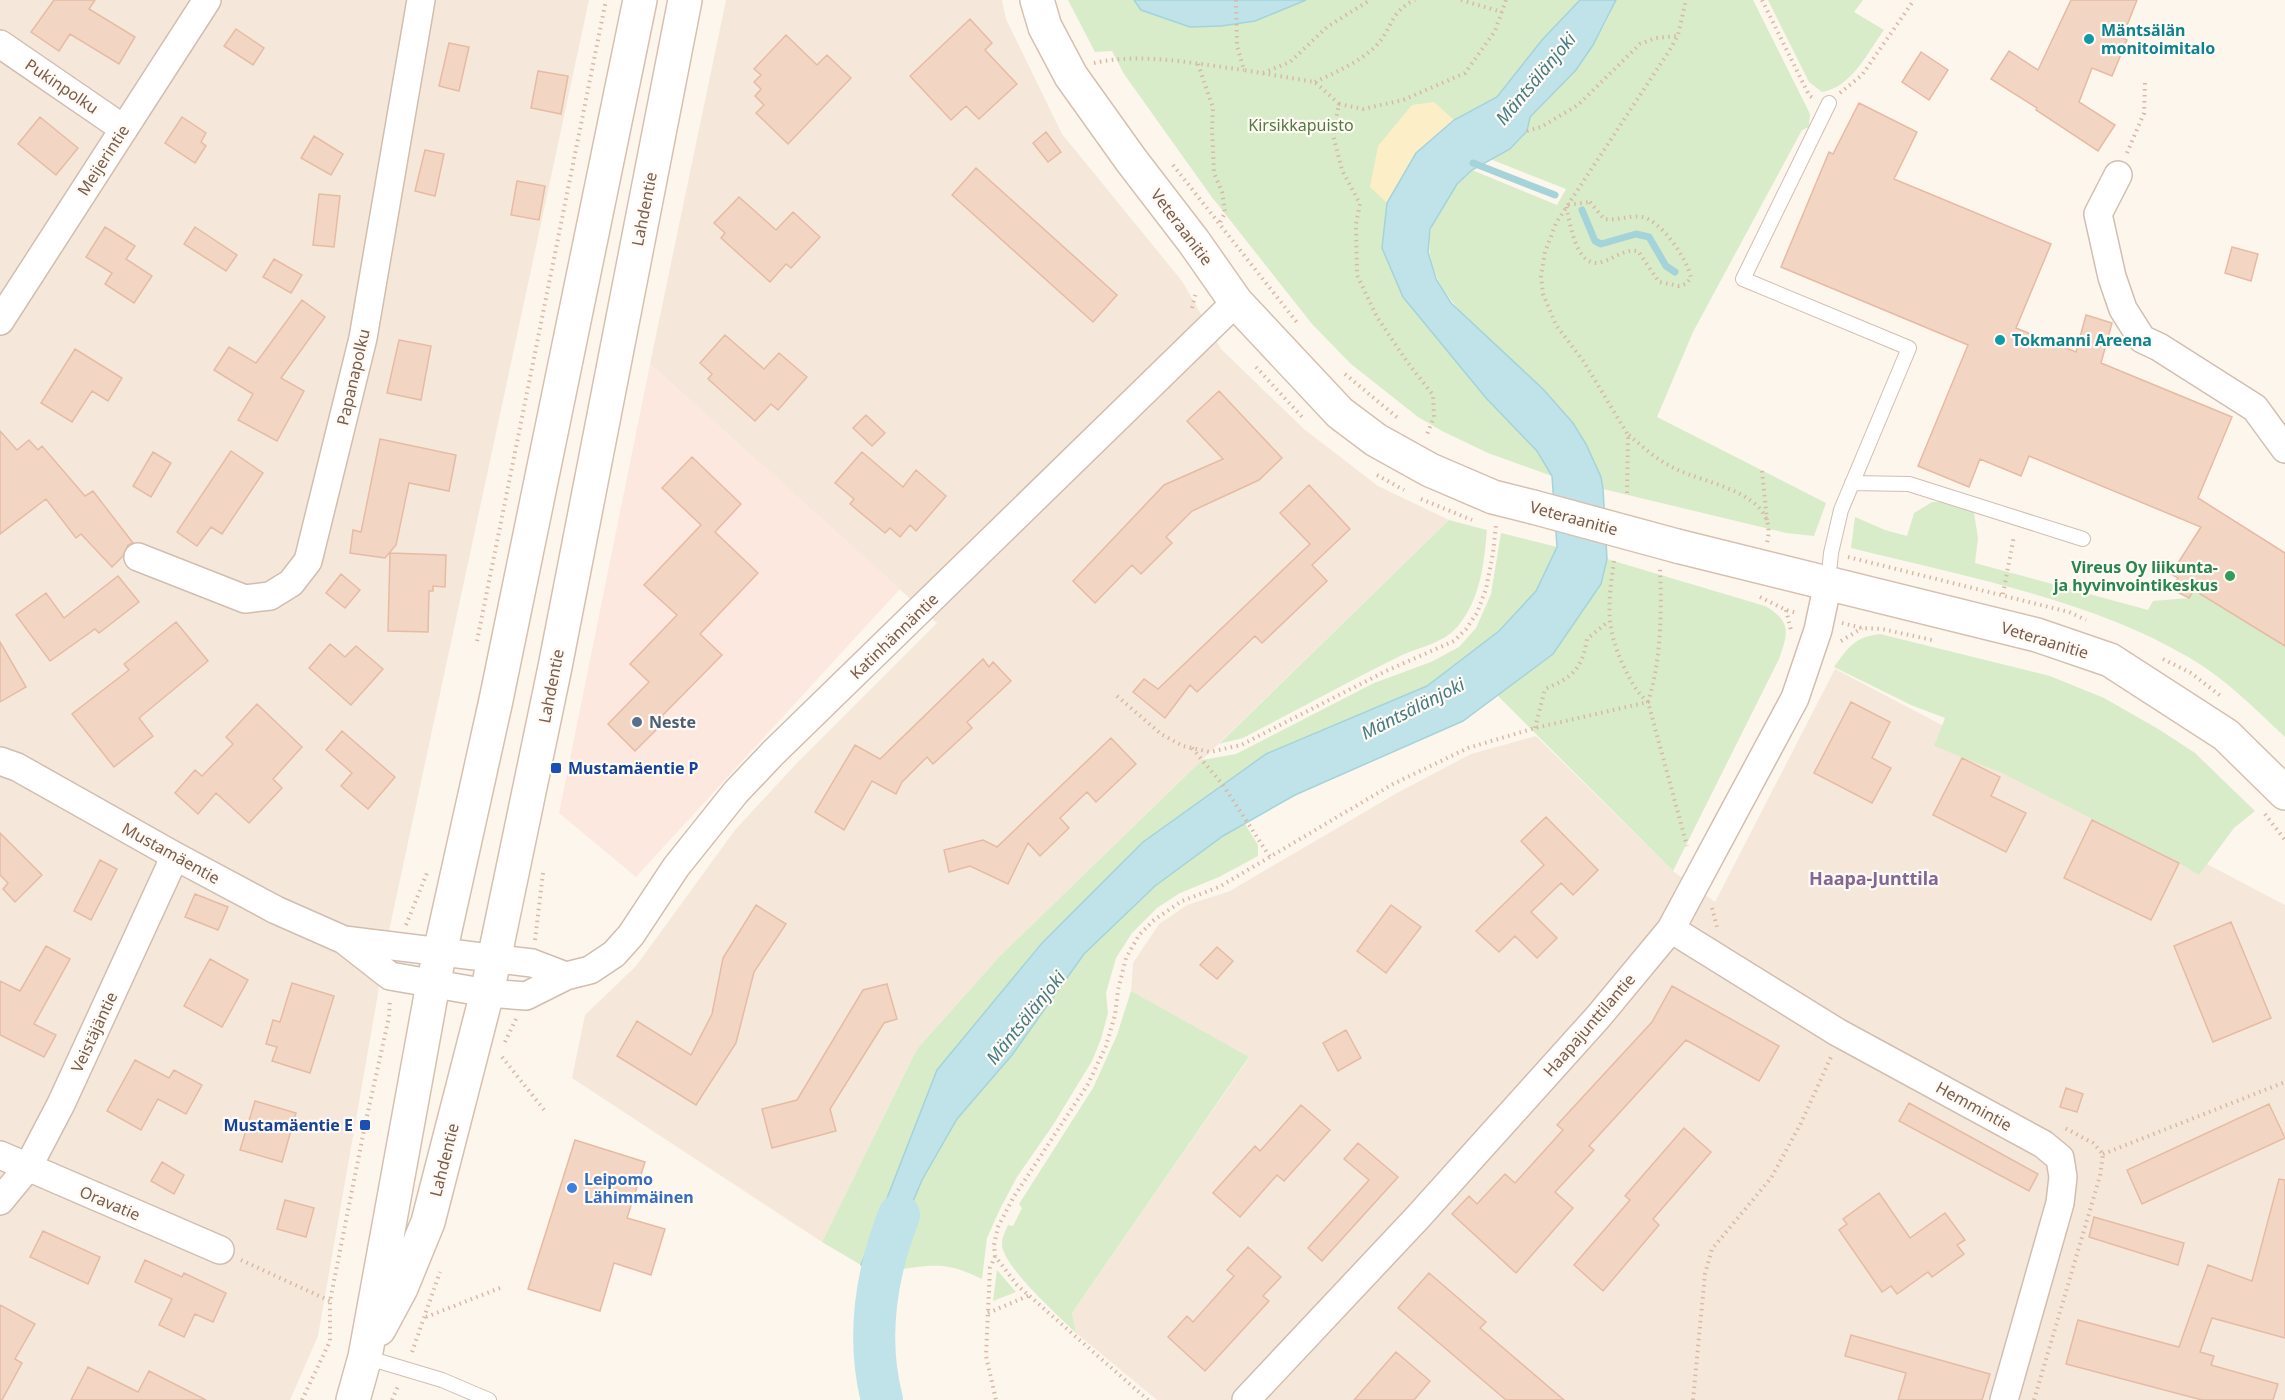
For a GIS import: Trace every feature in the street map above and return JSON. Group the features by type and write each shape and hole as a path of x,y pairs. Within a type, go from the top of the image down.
{"main road":[{"name":"Lahdentie","path":"353,1400 364,1357 433,984 496,700 640,0"},
{"name":"Lahdentie","path":"364,1357 400,1288 428,1222 487,993 555,667 685,0"},
{"name":"Veteraanitie","path":"1037,0 1044,27 1071,76 1131,160 1206,233 1236,302 1340,413 1376,440 1430,471 1461,485 1494,497 1533,507 1668,555 1828,584 2037,635 2110,660 2226,735 2273,800"}],"street":[{"name":"Meijerintie","path":"0,321 207,0"},
{"name":"Papanapolku","path":"138,557 245,598 270,596 291,583 308,561 363,338 421,0"},
{"name":"Pukinpolku","path":"0,44 124,129"},
{"path":"2118,175 2098,214 2112,277 2123,309 2142,339 2159,347 2255,408 2285,449"},
{"name":"Katinhännäntie","path":"433,984 487,993 526,996 566,976 590,970 614,954 631,934 676,867 736,792 765,761 1236,302"},
{"name":"Haapajunttilantie","path":"1246,1400 1442,1191 1598,1017 1671,929 1795,698 1822,618 1828,584"},
{"name":"Mustamäentie","path":"0,761 18,767 276,910 344,940 390,976 433,984"},
{"name":"Veistäjäntie","path":"0,1201 28,1167 61,1104 175,856"},
{"name":"Hemmintie","path":"1671,929 1837,1032 2043,1144 2060,1158 2063,1177 2060,1203 2004,1400"},
{"name":"Mustamäentie","path":"344,940 494,958"},
{"path":"494,958 532,963 566,976"},
{"name":"Oravatie","path":"0,1155 220,1250"}],"lane":[{"path":"1828,584 1831,553 1838,521 1909,348 1743,279 1829,103"},
{"path":"1852,483 1909,483 2083,539"},
{"path":"364,1357 442,1380 489,1400"}],"path":[{"path":"475,652 606,0"},
{"path":"1236,0 1237,46 1244,70"},
{"path":"1263,73 1290,62 1327,27 1370,0"},
{"path":"1315,82 1351,65 1377,45 1402,6 1415,0"},
{"path":"1461,0 1502,12"},
{"path":"1094,63 1110,59 1150,59 1263,73 1315,82 1338,104 1363,109 1403,100 1465,73 1495,31 1506,0"},
{"path":"1686,0 1678,35 1556,223 1545,252 1541,276 1543,294 1557,325 1590,371 1628,435 1674,469 1726,487 1749,499 1762,511 1767,521"},
{"path":"1762,0 1809,95 1819,103 1829,103 1862,75 1914,0"},
{"path":"1527,131 1541,127 1578,105 1640,44 1656,38 1678,35"},
{"path":"1088,53 1101,72"},
{"path":"1198,64 1213,108 1214,173 1222,192 1225,213 1206,233"},
{"path":"2118,175 2144,113 2145,82"},
{"path":"1338,104 1333,135 1342,170 1360,204 1356,224 1357,275 1377,316 1408,363 1433,394 1434,417 1426,437"},
{"path":"1170,161 1206,233 1304,330"},
{"path":"1590,202 1604,219 1645,217 1657,223 1685,259 1691,278 1686,284 1679,286 1659,282 1638,251 1630,250 1603,262 1595,263 1586,260 1576,243 1566,205 1590,202"},
{"path":"1339,369 1405,424"},
{"path":"1419,432 1436,443"},
{"path":"1627,493 1628,435"},
{"path":"1762,471 1768,538"},
{"path":"2002,594 2018,518"},
{"path":"1117,696 1161,734 1183,746 1210,752 1241,746 1386,671 1454,641 1466,629 1483,597 1493,553 1496,525"},
{"path":"1668,555 1652,689 1648,702 1689,852 1694,842"},
{"path":"1614,561 1609,621 1616,649 1628,675 1637,693 1648,702"},
{"path":"1791,640 1792,632 1786,610 1862,628 1882,628 1936,641"},
{"path":"1535,728 1545,689 1564,681 1579,668 1587,639 1609,621"},
{"path":"1839,643 1862,628"},
{"path":"996,1400 986,1356 990,1268 998,1227 1013,1198 1088,1084 1106,1046 1115,1015 1126,958 1139,935 1154,920 1182,901 1218,887 1393,784 1468,748 1535,728 1648,702"},
{"path":"1191,747 1215,776 1263,843 1270,857"},
{"path":"2273,800 2285,840"},
{"path":"399,946 429,869"},
{"path":"1712,903 1716,926 1722,934"},
{"path":"302,1400 330,1341 330,1301 389,1017 390,976"},
{"path":"1693,1400 1705,1274 1712,1249 1771,1178 1804,1115 1830,1057 1837,1032"},
{"path":"502,1057 545,1111"},
{"path":"2103,1154 2285,1082"},
{"path":"2057,1123 2093,1143 2103,1154"},
{"path":"2034,1400 2100,1176 2103,1154"},
{"path":"220,1250 330,1301"},
{"path":"994,1256 1017,1285 1148,1400"},
{"path":"426,1317 500,1288"},
{"path":"988,1313 1030,1295"}],"shaded area":[{"path":"0,0 589,0 389,931 318,1336 290,1400 0,1400"},
{"path":"726,0 1002,0 1006,19 1062,134 1182,281 1221,349 1304,429 1378,486 1449,520 1000,956 917,1049 822,1242 572,1078 585,1015 636,966 735,830 796,764 937,623 650,364"},
{"path":"650,364 900,589 636,877 559,813"},
{"path":"1835,669 2285,905 2285,1400 1157,1400 1076,1333 1072,1313 1249,1058 1131,991 1133,963 1159,924 1187,905 1230,891 1397,793 1471,754 1536,736 1673,871 1715,902"}],"green space":[{"name":"Kirsikkapuisto","path":"1068,0 1134,0 1141,10 1191,27 1221,26 1255,21 1306,0 1580,0 1542,40 1497,97 1454,120 1403,297 1486,398 1537,451 1552,476 1488,453 1442,431 1418,417 1351,364 1312,324 1211,196 1124,74 1112,51 1095,52"},
{"path":"1616,0 1753,0 1810,114 1809,127 1802,130 1693,332 1657,417 1826,503 1814,536 1786,533 1603,489 1601,477 1452,302 1432,264 1429,245 1432,226 1440,208 1453,189 1472,170 1557,205 1566,189 1490,159 1510,148 1523,137 1530,117 1570,75 1590,48"},
{"path":"1768,0 1863,0 1854,12 1884,30 1850,76 1833,89 1822,92 1809,82"},
{"path":"1932,502 1955,502 1974,513 1978,538 1975,563 2148,610 2153,601 2189,598 2194,590 2285,646 2285,737 2216,675 2152,637 2111,620 2025,591 1851,548 1855,517 1885,530 1907,536 1914,513"},
{"path":"1449,520 1487,530 1483,566 1477,590 1468,612 1455,629 1440,640 1398,657 1243,738 1219,744"},
{"path":"1501,533 1557,547 1536,591 1499,631 1427,686 1266,754 1143,843 1041,943 937,1070 861,1265 822,1242 917,1049 1000,956 1202,760 1236,754 1374,683 1431,662 1459,647 1476,628 1491,594"},
{"path":"1607,559 1765,606 1780,617 1786,629 1779,659 1673,871 1497,695 1553,654 1601,584"},
{"path":"1880,634 2050,676 2104,698 2195,753 2255,811 2234,828 2199,875 2002,773 1934,746 1945,718 1911,705 1834,667 1858,640"},
{"path":"1245,824 1258,845 1258,856 1219,877 1180,893 1157,908 1132,933 1116,958 1106,993 1108,1013 1092,1061 1053,1125 1017,1177 1000,1209 987,1238 982,1279 958,1269 939,1266 894,1270 901,1230 922,1180 957,1119 1012,1055 1084,954 1155,886 1223,836"},
{"path":"1131,991 1249,1057 1072,1313 1076,1333 1010,1264 1002,1241 1008,1225 1013,1226 1022,1208 1019,1204 1093,1088 1117,1035"},
{"path":"997,1270 1016,1292 993,1301"}],"sand":[{"path":"1434,102 1454,120 1416,153 1387,203 1370,187 1378,146 1412,105"}],"water":[{"path":"1134,0 1306,0 1255,21 1221,26 1190,27 1141,10"},
{"path":"1580,0 1616,0 1593,45 1576,70 1530,117 1527,131 1510,149 1472,170 1457,184 1430,229 1428,252 1436,279 1451,303 1543,389 1573,423 1586,444 1601,477 1603,489 1607,559 1601,584 1553,654 1463,721 1295,795 1223,836 1155,886 1084,954 1012,1055 957,1119 922,1180 901,1230 894,1270 861,1265 937,1070 1042,943 1143,842 1266,754 1427,686 1499,631 1536,591 1557,547 1552,476 1537,451 1486,398 1403,297 1382,248 1387,203 1416,153 1454,120 1497,97 1542,40"}],"building":[{"path":"54,0 95,0 89,9 135,37 119,64 70,34 59,51 31,32"},
{"path":"2071,0 2137,0 2122,38 2127,40 2112,76 2092,68 2079,102 2115,125 2098,151 1991,79 2009,51 2038,70"},
{"path":"970,19 992,43 985,50 1017,84 979,119 966,106 951,120 910,76"},
{"path":"236,29 264,48 253,65 224,46"},
{"path":"786,35 817,65 827,55 851,78 788,144 756,113 764,105 755,96 761,89 754,82 761,75 754,69"},
{"path":"449,43 469,47 459,91 439,86"},
{"path":"1921,52 1948,70 1929,100 1902,82"},
{"path":"538,71 568,76 561,114 531,108"},
{"name":"Tokmanni Areena","path":"1859,103 1917,132 1894,179 2051,244 2016,328 2076,352 2086,315 2112,323 2101,363 2232,417 2198,498 2285,553 2285,646 2194,590 2189,598 2171,589 2178,578 2171,574 2201,527 2029,456 2021,476 1980,459 1969,487 1918,466 1968,345 1781,267 1829,152 1833,154"},
{"path":"40,117 78,148 56,175 18,144"},
{"path":"182,117 206,133 201,142 206,146 195,163 165,143"},
{"path":"1046,132 1061,152 1048,162 1033,143"},
{"path":"314,136 343,154 331,175 301,158"},
{"path":"425,150 444,154 435,196 415,191"},
{"path":"976,168 1117,295 1093,322 952,195"},
{"path":"517,181 545,186 539,220 511,215"},
{"path":"319,194 340,196 334,247 313,245"},
{"path":"739,197 776,230 793,212 820,237 791,268 786,264 770,282 721,238 725,233 714,223"},
{"path":"105,227 135,246 126,259 152,276 134,303 105,284 112,273 86,257"},
{"path":"195,227 237,255 226,271 184,244"},
{"path":"2232,247 2258,254 2251,281 2225,273"},
{"path":"274,259 302,275 291,293 263,277"},
{"path":"302,300 325,317 281,378 304,391 277,441 238,420 253,394 214,370 229,347 256,363"},
{"path":"725,335 764,369 779,353 807,377 778,410 771,404 755,421 708,379 712,374 700,363"},
{"path":"399,340 431,346 421,400 387,393"},
{"path":"75,349 122,378 108,401 92,391 72,422 41,403"},
{"path":"1219,391 1282,458 1259,480 1192,511 1166,537 1172,543 1141,574 1132,565 1095,603 1073,581 1164,485 1223,459 1187,421"},
{"path":"866,415 885,433 872,446 853,428"},
{"path":"0,431 17,450 29,440 38,450 42,446 85,496 93,491 133,543 128,545 123,556 112,567 81,534 76,538 46,499 0,534"},
{"path":"380,439 456,455 449,491 409,483 396,545 385,558 350,553 353,530 361,532"},
{"path":"231,451 263,473 222,534 211,527 197,546 177,532"},
{"path":"153,452 171,463 151,497 133,486"},
{"path":"862,452 903,487 916,470 946,496 916,531 910,525 900,537 890,528 885,533 850,504 854,499 835,483"},
{"path":"692,457 741,504 715,532 758,573 700,634 722,655 662,716 666,720 635,751 608,724 649,682 630,664 677,615 644,585 701,525 662,488"},
{"path":"1309,485 1350,529 1312,565 1327,581 1262,643 1255,636 1197,692 1190,685 1165,718 1133,692 1144,679 1158,689 1310,544 1280,513"},
{"path":"390,553 446,555 445,587 433,586 433,591 429,591 428,632 388,631"},
{"path":"341,574 360,590 345,608 326,593"},
{"path":"118,576 139,602 99,633 95,629 50,661 16,615 46,593 64,618"},
{"path":"176,622 208,661 139,718 153,736 114,767 72,714 129,670 124,664"},
{"path":"0,642 26,687 0,702"},
{"path":"330,644 345,657 356,646 383,669 351,705 309,668"},
{"path":"983,659 989,667 993,662 1011,681 967,722 972,728 933,764 927,757 902,782 896,794 872,781 844,830 815,812 855,745 880,759"},
{"path":"1851,702 1890,722 1872,758 1891,768 1872,803 1814,773"},
{"path":"257,704 302,747 273,779 282,788 249,823 216,793 198,814 175,793 195,770 202,776 233,744 226,737"},
{"path":"342,731 395,777 368,809 341,786 352,773 326,750"},
{"path":"1111,738 1136,764 1096,802 1087,792 1060,818 1069,828 1040,856 1028,843 1008,884 970,866 949,872 944,850 983,840 997,847"},
{"path":"1962,758 2000,777 1991,796 2026,813 2006,852 1933,815"},
{"path":"1546,817 1598,870 1573,895 1561,883 1531,912 1557,938 1537,958 1515,936 1499,952 1476,931 1544,865 1521,841"},
{"path":"2092,820 2179,863 2151,920 2064,878"},
{"path":"0,833 42,875 15,902 3,889 8,883 0,875"},
{"path":"100,860 117,869 91,920 74,911"},
{"path":"195,894 228,907 218,930 185,917"},
{"path":"756,905 786,924 754,972 736,1043 696,1105 617,1056 637,1021 691,1055 712,1014 723,958"},
{"path":"1391,905 1421,927 1386,973 1357,951"},
{"path":"2231,922 2271,1018 2213,1042 2174,946"},
{"path":"46,946 70,959 34,1024 56,1035 44,1057 0,1035 0,981 20,991"},
{"path":"1217,947 1233,961 1217,979 1200,965"},
{"path":"210,959 248,980 222,1027 184,1006"},
{"path":"292,983 334,996 310,1073 272,1061 277,1047 266,1044 273,1020 280,1022"},
{"path":"887,984 897,1019 884,1023 830,1109 836,1131 772,1148 762,1109 797,1100 863,990"},
{"path":"1672,986 1779,1046 1759,1081 1686,1040 1589,1146 1594,1150 1555,1192 1573,1208 1516,1273 1452,1214 1469,1196 1477,1204 1505,1174 1515,1183 1563,1130 1557,1125 1652,1022"},
{"path":"1346,1030 1361,1058 1338,1071 1323,1043"},
{"path":"135,1060 169,1078 174,1070 202,1085 186,1114 158,1099 141,1130 107,1111"},
{"path":"2066,1088 2083,1094 2077,1112 2060,1107"},
{"path":"255,1101 296,1113 282,1162 240,1150"},
{"path":"1909,1103 2038,1174 2029,1191 1899,1121"},
{"path":"2269,1104 2285,1138 2142,1204 2127,1170"},
{"path":"1301,1105 1330,1130 1284,1181 1277,1175 1240,1217 1213,1193 1255,1146 1260,1151"},
{"path":"1684,1128 1711,1152 1653,1219 1659,1225 1603,1291 1574,1265 1630,1200 1625,1196"},
{"path":"575,1140 645,1162 627,1218 665,1229 651,1275 614,1263 600,1311 528,1289"},
{"path":"1358,1143 1398,1177 1322,1261 1308,1248 1369,1180 1344,1159"},
{"path":"162,1162 184,1175 174,1194 151,1181"},
{"path":"2279,1179 2285,1180 2285,1338 2212,1318 2200,1352 2214,1356 2211,1365 2278,1384 2273,1400 2202,1400 2066,1364 2078,1320 2179,1347 2208,1265 2252,1281"},
{"path":"1879,1193 1910,1238 1945,1213 1965,1240 1957,1245 1964,1254 1932,1277 1928,1272 1897,1294 1891,1286 1882,1292 1839,1230 1847,1224 1843,1219"},
{"path":"285,1200 314,1208 306,1237 277,1229"},
{"path":"2094,1217 2184,1243 2178,1265 2089,1237"},
{"path":"43,1231 100,1257 88,1284 30,1257"},
{"path":"1248,1247 1281,1277 1263,1296 1269,1301 1205,1371 1168,1337 1187,1316 1193,1322 1234,1276 1227,1270"},
{"path":"145,1260 182,1277 184,1273 226,1293 213,1322 195,1314 184,1337 159,1325 172,1299 135,1282"},
{"path":"1429,1273 1486,1322 1480,1328 1564,1400 1506,1400 1398,1308"},
{"path":"0,1305 35,1324 15,1359 22,1363 2,1400 0,1400"},
{"path":"1851,1335 1990,1374 1982,1400 1898,1400 1906,1373 1845,1356"},
{"path":"1396,1352 1430,1381 1414,1400 1354,1400"},
{"path":"88,1367 138,1392 149,1371 206,1400 71,1400"}],"waterway":[{"path":"1473,163 1555,195"},
{"path":"1582,210 1595,241 1601,244 1636,234 1649,237 1666,266 1675,272"},
{"name":"Mäntsälänjoki","path":"882,1400 875,1353 876,1306 884,1260 899,1215"}],"place":[{"name":"Mäntsälän monitoimitalo","path":"2089,39"},
{"name":"Tokmanni Areena","path":"2000,340"},
{"name":"Vireus Oy liikunta- ja hyvinvointikeskus","path":"2230,576"},
{"name":"Neste","path":"637,722"},
{"name":"Mustamäentie P","path":"556,768"},
{"name":"Mustamäentie E","path":"365,1125"},
{"name":"Leipomo Lähimmäinen","path":"572,1188"}],"district":[{"name":"Haapa-Junttila","path":"1874,879"}]}
